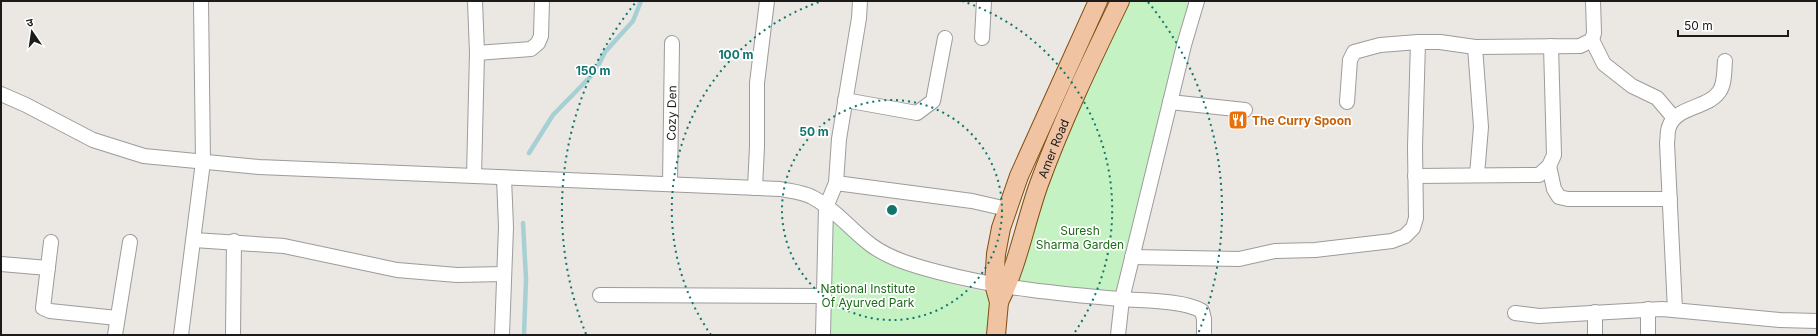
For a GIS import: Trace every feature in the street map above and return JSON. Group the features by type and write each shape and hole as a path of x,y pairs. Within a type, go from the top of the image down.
{"main road":[{"name":"Amer Road","path":"996,335 1000,291 996,254 1001,228 1022,169 1098,1"},
{"name":"Amer Road","path":"1000,291 1057,135 1120,1"}],"street":[{"path":"181,335 203,162 201,1"},
{"path":"474,1 477,53 474,176"},
{"path":"477,53 531,49 538,43 541,36 542,1"},
{"path":"755,188 757,83 767,1"},
{"path":"823,335 826,207 836,183 839,139 859,18 860,1"},
{"path":"982,38 984,1"},
{"path":"1118,335 1122,299 1184,45 1197,1"},
{"path":"1593,1 1594,33 1592,40 1604,64 1632,86 1657,98 1674,118"},
{"path":"845,100 917,113 933,101 945,38"},
{"path":"1347,102 1350,60 1354,52 1380,45 1440,42 1476,47 1580,46 1592,40"},
{"name":"Cozy Den","path":"670,184 672,42"},
{"path":"1132,257 1239,259 1275,251 1315,250 1392,241 1405,236 1413,228 1416,218 1414,176 1418,42"},
{"path":"1414,176 1539,175 1549,166 1554,155 1551,46"},
{"path":"1476,47 1481,127 1477,175"},
{"path":"1675,310 1667,143 1669,128 1674,118 1712,100 1720,92 1723,82 1725,61"},
{"path":"1,94 26,105 93,140 144,156 259,167 780,189 812,196 842,219 871,245 900,261 962,278 1000,291 1147,300 1194,307 1202,311 1204,319 1204,335"},
{"path":"1170,102 1245,110"},
{"path":"1549,166 1554,189 1559,197 1568,199 1670,199"},
{"path":"502,335 506,227 510,178"},
{"path":"836,183 972,201 1007,210"},
{"path":"194,240 234,241 284,246 397,270 457,275 504,274"},
{"path":"233,335 234,241"},
{"path":"51,242 43,305 46,310 117,318"},
{"path":"115,335 130,242"},
{"path":"1,264 48,268"},
{"path":"600,295 824,296"},
{"path":"1648,309 1648,335"},
{"path":"1515,313 1539,316 1648,309 1675,310 1780,320 1817,321"},
{"path":"1595,312 1595,335"}],"green space":[{"name":"Suresh Sharma Garden","path":"1125,1 1192,1 1119,294 1018,283 1013,278 1033,214"},
{"name":"National Institute Of Ayurved Park","path":"831,218 917,273 961,287 993,293 992,335 827,335"}],"waterway":[{"path":"529,153 553,115 595,72 605,52 633,21 641,1"},
{"path":"523,223 526,279 524,335"}],"place":[{"name":"The Curry Spoon","path":"1238,120"}]}
